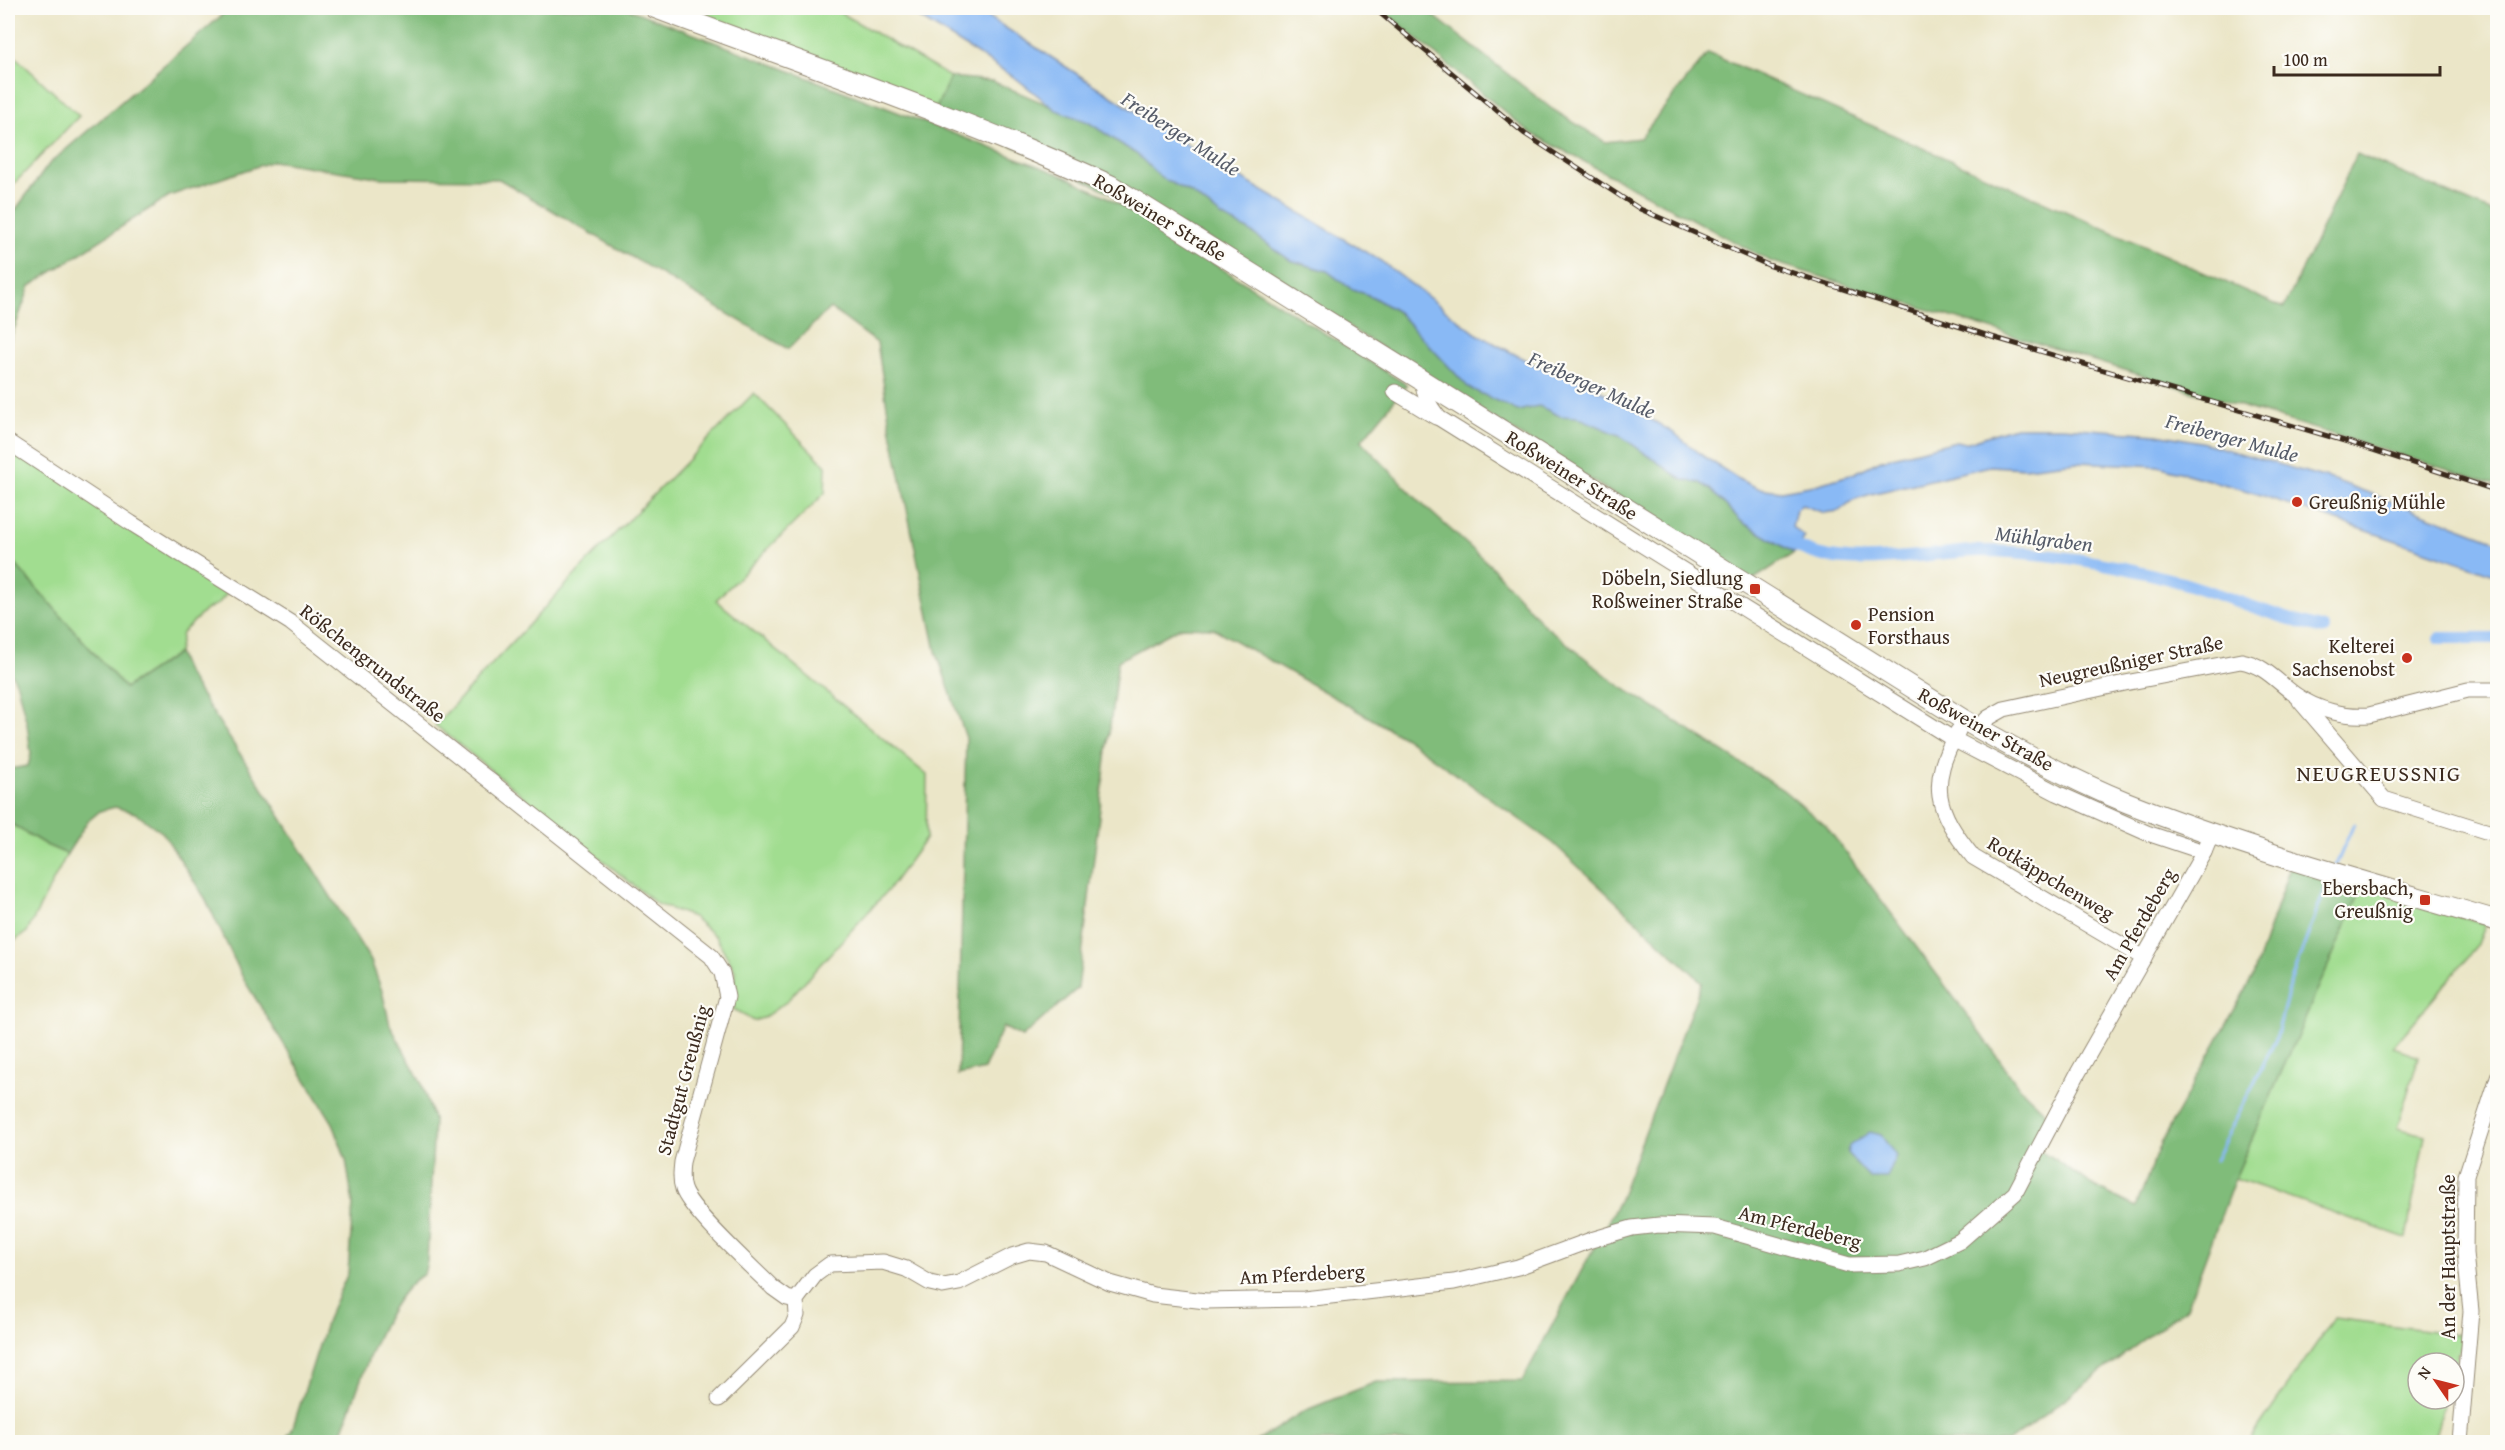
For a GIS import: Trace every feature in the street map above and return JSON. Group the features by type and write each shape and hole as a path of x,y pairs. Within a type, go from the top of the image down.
{"main road":[{"name":"Roßweiner Straße","path":"655,8 958,122 1110,185 1885,671 1971,724 2048,766 2125,801 2212,833 2498,921"}],"street":[{"path":"1423,382 1430,407 1439,418"},
{"path":"1395,392 1953,739 2057,793 2147,833 2204,852"},
{"name":"Rößchengrundstraße","path":"8,441 111,511 291,623 693,942"},
{"path":"1773,626 1784,608"},
{"name":"Neugreußniger Straße","path":"1971,724 2004,709 2241,661 2253,663 2314,706 2353,716 2369,715 2468,690 2498,690"},
{"path":"1873,689 1885,671"},
{"path":"2297,696 2384,799 2498,835"},
{"name":"Rotkäppchenweg","path":"1971,724 1953,739 1942,761 1938,783 1940,798 1958,838 1973,857 2144,957"},
{"name":"Am Pferdeberg","path":"796,1300 815,1275 830,1264 883,1262 906,1269 930,1283 943,1286 959,1283 1012,1256 1029,1251 1046,1253 1110,1282 1153,1295 1206,1301 1304,1299 1454,1282 1518,1267 1591,1240 1632,1228 1659,1225 1715,1227 1849,1265 1899,1264 1925,1258 1960,1241 2015,1193 2078,1073 2204,852 2212,833"},
{"name":"Stadtgut Greußnig","path":"693,942 711,956 722,972 727,997 682,1162 682,1188 700,1213 773,1288 787,1298 796,1300"},
{"name":"An der Hauptstraße","path":"2460,1443 2471,1311 2466,1253 2466,1176 2498,1077"},
{"path":"719,1399 792,1327 797,1315 796,1300"}],"green space":[{"path":"226,8 626,8 1064,176 1106,196 1407,385 1361,441 1422,504 1490,565 1542,623 1617,684 1783,790 1826,826 2017,1085 2050,1117 2040,1150 2099,1189 2136,1207 2160,1144 2253,976 2291,864 2336,878 2335,888 2359,895 2235,1178 2187,1307 2008,1442 1255,1442 1304,1411 1376,1382 1522,1381 1619,1201 1702,982 1553,843 1405,738 1213,628 1181,627 1118,661 1078,988 1022,1037 1003,1027 984,1069 958,1075 966,738 936,651 891,431 877,343 830,308 788,349 499,179 383,178 273,161 169,196 30,286 8,346 8,220 49,164 221,16"},
{"path":"669,8 833,8 950,77 936,109"},
{"path":"1380,8 1424,8 1552,109 1605,142 1640,138 1708,53 2284,308 2357,154 2497,214 2497,485 1770,261 1529,132"},
{"path":"8,50 79,116 8,190"},
{"path":"950,77 992,81 1088,122 1138,155 1160,177 1191,193 1223,217 1248,230 1290,260 1327,271 1350,288 1373,297 1398,312 1469,388 1518,411 1539,406 1560,416 1577,416 1619,435 1683,480 1699,482 1710,489 1742,522 1794,553 1751,581 1214,242 936,109"},
{"path":"754,393 826,466 825,493 716,600 927,775 926,838 889,889 786,1002 763,1018 753,1021 732,1008 735,971 716,937 693,917 657,904 435,725 592,557"},
{"path":"8,445 231,589 218,604 207,609 182,633 178,653 125,688 8,556"},
{"path":"8,556 125,688 178,653 186,672 269,798 371,961 382,991 390,1025 421,1082 434,1121 427,1262 424,1274 408,1286 383,1326 338,1442 283,1442 292,1430 328,1317 348,1273 353,1204 346,1160 333,1123 244,980 205,898 163,833 135,813 115,807 100,811 87,822 67,854 46,845 8,822 8,766 10,769 28,766 31,754 27,724 17,684 8,667"},
{"path":"8,822 46,845 67,854 27,932 8,945"},
{"path":"2362,886 2486,924 2477,946 2393,1047 2419,1056 2397,1128 2425,1135 2406,1238 2235,1178"},
{"path":"2334,1318 2464,1335 2460,1351 2406,1351 2406,1411 2442,1411 2433,1442 2249,1442"}],"water":[{"path":"904,8 975,8 1204,156 1381,261 1477,334 1535,365 1583,382 1622,402 1674,433 1703,456 1740,480 1758,488 1781,491 1815,485 1853,474 1881,460 1956,441 1965,443 2015,427 2063,427 2157,434 2201,442 2337,481 2497,541 2497,575 2252,492 2158,466 2077,462 2025,468 1990,466 1871,494 1853,500 1839,511 1824,513 1802,505 1796,510 1792,527 1805,537 1794,553 1742,522 1710,489 1699,482 1683,480 1619,435 1577,417 1560,416 1539,406 1518,411 1469,388 1398,312 1373,297 1350,288 1327,271 1290,260 1248,230 1223,217 1191,193 1160,177 1138,155 1088,122 1056,110 1017,79"},
{"path":"1870,1132 1881,1135 1896,1156 1887,1178 1870,1178 1847,1153 1849,1146"}],"waterway":[{"name":"Mühlgraben","path":"1786,538 1804,550 1852,559 1980,551 2026,553 2100,563 2188,585 2324,629"},
{"name":"Mühlgraben","path":"2440,638 2498,638"},
{"path":"2336,865 2354,824"},
{"path":"2215,1160 2276,1039 2291,980 2329,879"}],"railway":[{"path":"1374,8 1525,134 1640,209 1768,265 1992,337 2358,445 2498,491"}],"place":[{"name":"Greußnig Mühle","path":"2297,502"},
{"name":"Döbeln, Siedlung Roßweiner Straße","path":"1755,589"},
{"name":"Pension Forsthaus","path":"1856,625"},
{"name":"Kelterei Sachsenobst","path":"2407,658"},
{"name":"Ebersbach, Greußnig","path":"2425,900"}],"district":[{"name":"NEUGREUSSNIG","path":"2379,773"}],"water label":[{"name":"Freiberger Mulde","path":"1181,134"},
{"name":"Freiberger Mulde","path":"1592,385"},
{"name":"Freiberger Mulde","path":"2232,438"}]}
